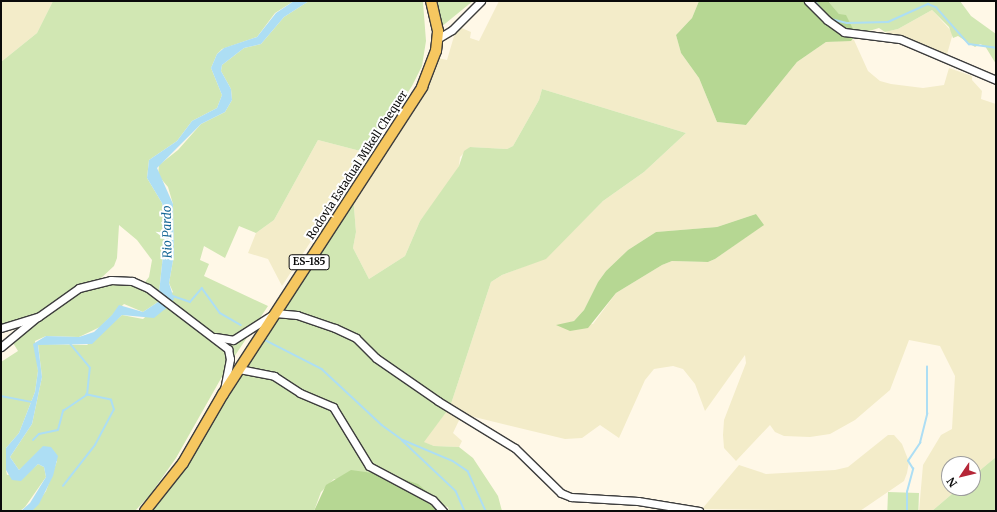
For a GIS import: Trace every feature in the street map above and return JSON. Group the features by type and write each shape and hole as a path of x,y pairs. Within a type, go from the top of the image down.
{"main road":[{"name":"Rodovia Estadual Mikell Chequer","path":"146,511 183,463 223,394 422,87 436,51 437,39 431,1"}],"street":[{"path":"437,39 452,30 481,1"},
{"path":"808,1 844,32 900,39 996,80"},
{"path":"1,347 38,317 74,291 103,281 132,280 148,288 215,337 230,353 223,394"},
{"path":"215,337 233,340 275,313 297,315 356,338 388,367 515,448 561,493 570,497 638,501 699,511"},
{"path":"1,328 38,317"},
{"path":"239,369 274,376 304,395 333,407 369,466 433,500 443,511"}],"shaded area":[{"path":"1,1 53,1 37,33 1,62"},
{"path":"499,1 699,1 692,18 676,35 681,53 699,78 717,122 746,125 797,62 826,42 854,40 868,71 880,81 891,84 923,88 944,85 949,68 972,76 972,80 982,91 981,99 996,104 996,457 981,469 981,456 941,456 941,496 950,496 932,511 919,511 923,465 941,435 952,429 955,376 940,346 909,340 890,390 855,420 830,434 810,437 784,436 775,432 770,425 736,461 724,448 724,420 746,363 745,355 705,411 695,384 683,369 673,366 654,369 645,380 619,438 600,425 582,438 565,439 462,414 453,433 462,441 459,447 434,446 423,442 450,407 491,282 502,275 546,258 603,201 644,172 686,133 542,89 539,100 513,146 507,149 470,147 460,157 459,166 449,183 420,221 405,256 369,279 353,248 356,232 353,195 433,57 447,60 457,26 471,32 470,38 479,41","holes":["756,214 763,225 715,259 708,262 672,261 662,265 616,293 593,324 557,326 574,321 584,310 598,282 606,271 628,250 656,232 717,227"]},
{"path":"932,10 953,33 946,58 885,32 898,29"},
{"path":"318,140 368,153 282,286 268,259 248,253 256,233 274,220"},
{"path":"888,435 894,435 902,444 909,462 907,473 904,481 860,511 702,509 739,465 766,474 835,470 848,467"}],"green space":[{"path":"53,1 294,1 275,13 257,37 222,49 217,54 211,68 222,95 217,108 192,121 177,141 149,160 147,178 162,203 164,211 164,246 158,302 143,312 124,304 100,327 79,337 46,336 35,341 38,371 35,392 19,433 6,448 6,470 7,475 30,471 38,464 44,467 46,477 25,507 20,511 1,511 1,362 18,351 10,338 21,329 16,322 1,325 1,62 37,33","holes":["119,225 137,240 152,260 149,277 142,286 100,279 114,266 117,258"]},
{"path":"309,1 423,2 426,41 422,66 412,86 368,153 318,140 274,220 256,233 239,226 225,258 204,246 200,260 209,264 204,276 268,306 228,366 176,458 150,495 135,511 32,511 46,491 57,461 29,462 19,470 10,457 32,424 42,377 38,344 87,345 122,315 143,319 173,292 169,283 174,255 173,204 168,187 158,175 159,165 178,150 201,124 225,112 232,100 231,89 221,71 222,65 244,48 261,44 284,17"},
{"path":"431,1 473,1 441,27"},
{"path":"699,1 828,1 839,14 846,15 856,35 851,41 826,42 797,62 746,125 717,122 699,78 681,53 676,35 692,18"},
{"path":"828,1 960,1 971,16 996,34 996,64 985,46 980,44 975,47 958,36 953,38 949,27 932,10 898,29 885,32 879,28 856,35"},
{"path":"542,89 686,133 644,172 603,201 546,259 502,275 491,282 450,407 424,442 434,446 459,447 473,458 498,496 502,511 449,511 448,507 334,479 321,492 314,511 147,511 353,195 356,232 353,248 369,279 405,256 420,221 459,166 464,151 470,147 507,149 513,146 539,100"},
{"path":"756,214 764,225 715,259 708,262 672,261 662,265 616,293 588,328 570,331 556,325 574,321 584,310 598,282 606,271 628,250 656,232 717,227"},
{"path":"996,457 996,511 932,511 950,496 981,496 981,469"},
{"path":"351,470 394,476 418,484 449,511 314,511 326,485"},
{"path":"888,492 919,493 918,511 887,511"}],"water":[{"name":"Rio Pardo","path":"294,1 309,1 284,17 261,44 244,48 222,65 221,71 231,89 232,100 225,112 201,124 157,168 173,204 174,255 169,283 174,299 170,305 154,318 122,315 92,344 38,345 42,377 32,424 10,457 19,470 43,446 51,447 58,456 53,476 39,504 32,511 21,511 30,503 46,477 44,467 38,464 21,481 12,480 6,470 6,448 19,433 35,392 38,371 33,344 46,336 79,337 94,332 112,315 119,305 143,312 158,302 164,246 164,211 162,203 147,178 149,160 177,141 192,121 217,108 222,95 211,68 217,54 224,48 257,37 276,13"}],"waterway":[{"path":"815,1 824,12"},
{"path":"831,19 847,23 888,22 928,4 936,7 969,44 996,48"},
{"path":"173,296 190,302 202,288 220,313 241,325"},
{"path":"263,339 322,369 382,425 403,440 453,461 468,471 486,511"},
{"path":"33,440 39,434 58,430 63,411 87,395 90,368 71,345"},
{"path":"907,511 907,492 913,469 908,461 920,443 927,414 927,367"},
{"path":"63,486 95,445 114,410 111,400 87,395"},
{"path":"1,396 33,402"},
{"path":"402,440 456,491 465,511"}]}
